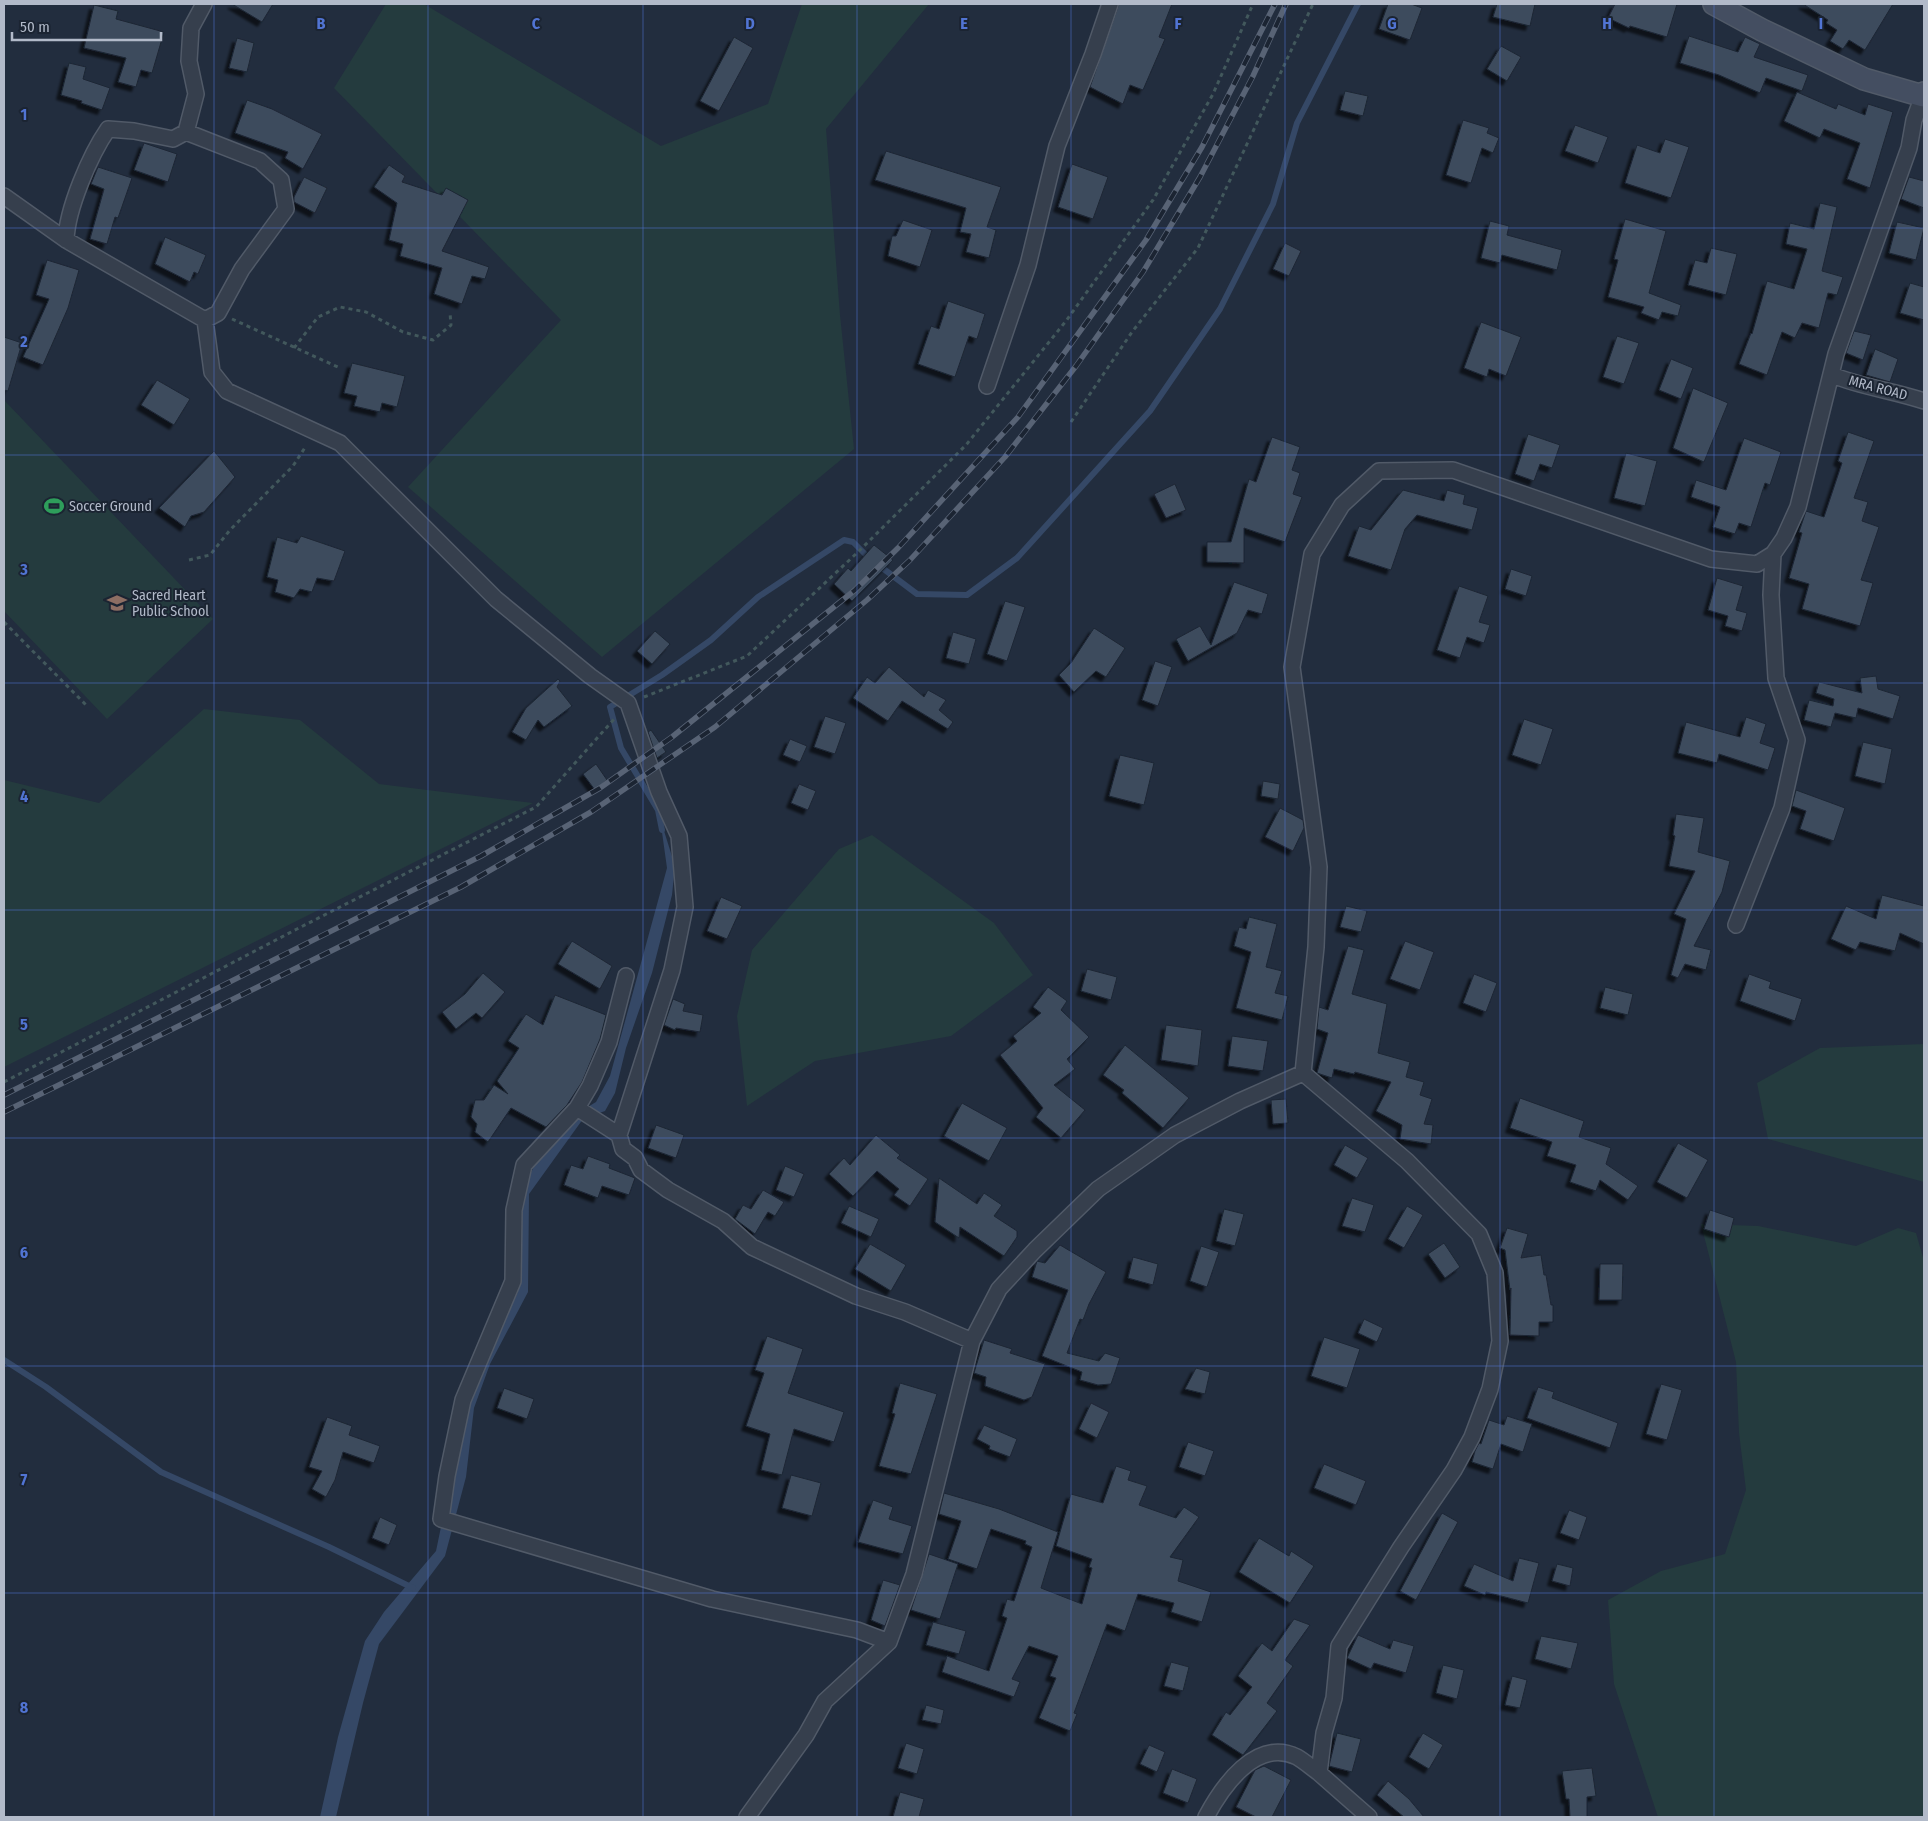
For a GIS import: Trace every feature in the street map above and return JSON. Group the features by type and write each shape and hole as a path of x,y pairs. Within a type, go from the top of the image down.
{"street":[{"path":"66,240 81,184 95,148 108,129 134,131 173,139 186,132 196,94 189,61 191,28 204,4"},
{"path":"987,386 1028,265 1056,146 1093,54 1110,4"},
{"path":"1303,1073 1316,947 1319,867 1292,666 1312,554 1342,505 1378,470 1452,470 1711,559 1757,564 1773,554 1784,538 1798,507 1836,354 1908,148 1914,120 1924,94 1864,79 1762,30 1714,4"},
{"path":"186,132 260,161 281,180 286,209 242,269 211,316 212,372 227,391 340,443 496,599 590,676 628,703 660,796 679,836 685,907 672,970 619,1135 623,1149 635,1158 641,1170 668,1190 723,1221 752,1247 856,1296 905,1312 972,1341"},
{"path":"4,196 66,240 211,316"},
{"name":"MRA ROAD","path":"1832,375 1858,385 1892,391 1924,401"},
{"path":"1736,925 1782,808 1797,740 1776,678 1772,596 1773,554"},
{"path":"626,976 609,1042 590,1086 577,1108 524,1165 514,1210 513,1282 463,1400 447,1476 441,1519 712,1599 857,1630 889,1642"},
{"path":"747,1817 806,1735 825,1701 889,1642 914,1574 972,1341 999,1289 1035,1250 1098,1189 1176,1135 1240,1101 1303,1073"},
{"path":"1303,1073 1407,1161 1479,1234 1495,1273 1500,1342 1490,1389 1472,1437 1454,1470 1401,1547 1339,1646 1334,1698 1324,1733 1319,1773"},
{"path":"577,1108 619,1135"},
{"path":"1206,1817 1217,1796 1244,1765 1261,1756 1275,1752 1296,1756 1319,1773 1369,1817"}],"path":[{"path":"4,1082 297,929 536,808 628,703 748,656 858,552 966,445 1066,321 1153,200 1213,94 1253,4"},
{"path":"1071,422 1132,332 1198,248 1313,4"},
{"path":"294,348 318,317 340,307 366,312 403,332 433,340 451,325 450,313"},
{"path":"211,316 340,368"},
{"path":"189,560 210,555 230,530 293,466 315,432"},
{"path":"4,622 88,707"}],"green space":[{"path":"386,4 424,4 661,146 768,104 802,4 929,4 826,129 840,315 854,449 602,657 408,487 561,320 334,88"},
{"name":"Soccer Ground","path":"4,400 213,619 107,719 4,611"},
{"path":"204,709 300,720 379,784 533,803 4,1067 4,780 99,803"},
{"path":"872,835 994,923 1033,975 951,1036 815,1061 747,1106 737,1016 752,950 839,849"},
{"path":"1924,1044 1924,1182 1768,1139 1757,1083 1820,1048"},
{"path":"1701,1224 1758,1226 1856,1246 1898,1228 1916,1233 1924,1261 1924,1817 1658,1817 1614,1684 1608,1600 1661,1571 1725,1554 1746,1490 1739,1433 1736,1362"}],"water":[{"path":"660,818 675,866 672,895 652,973 626,1048 615,1093 605,1111 583,1119 529,1194 528,1292 490,1364 474,1408 466,1477 445,1556 379,1644 336,1817 320,1817 338,1737 365,1641 384,1612 436,1551 468,1397 518,1292 520,1194 540,1155 576,1114 596,1102 610,1076 667,868"}],"building":[{"path":"232,4 273,4 262,22"},
{"path":"1119,4 1172,4 1159,37 1165,39 1143,90 1130,85 1123,104 1090,87"},
{"path":"1388,4 1411,4 1422,8 1410,40 1379,29"},
{"path":"1497,4 1535,4 1530,26 1493,17"},
{"path":"1615,4 1677,4 1667,37 1630,26 1629,28 1608,18"},
{"path":"1803,4 1893,4 1865,50 1849,40 1843,49 1830,41 1837,30 1826,23 1828,20"},
{"path":"94,5 118,11 116,19 164,32 152,73 141,70 136,87 118,82 126,58 84,48"},
{"path":"1689,36 1738,52 1745,37 1760,44 1754,57 1808,75 1802,91 1766,78 1760,93 1719,75 1680,63"},
{"path":"734,37 753,48 719,111 700,101"},
{"path":"237,38 254,43 247,72 229,68"},
{"path":"1501,46 1521,57 1507,81 1487,69"},
{"path":"69,63 86,67 83,79 110,88 102,110 81,103 82,101 61,95"},
{"path":"1345,91 1368,96 1363,116 1340,110"},
{"path":"1797,92 1836,109 1838,104 1865,115 1868,104 1893,112 1870,188 1847,179 1860,143 1824,129 1820,138 1784,121"},
{"path":"247,100 272,109 322,134 303,169 285,158 288,152 235,133"},
{"path":"1463,120 1489,128 1487,133 1499,138 1493,153 1482,148 1471,183 1446,175"},
{"path":"1575,125 1608,137 1598,163 1565,151"},
{"path":"1665,139 1689,147 1671,198 1625,183 1637,145 1660,153"},
{"path":"144,143 177,154 168,182 134,170"},
{"path":"886,151 1001,187 987,227 996,230 989,258 966,252 971,234 960,232 966,208 875,180"},
{"path":"1072,164 1108,177 1093,219 1058,207"},
{"path":"389,165 405,176 402,182 442,195 446,188 468,200 442,251 489,267 485,279 472,276 462,304 434,294 442,268 400,256 403,244 389,240 397,203 374,187"},
{"path":"98,167 132,178 118,218 115,217 107,244 90,239 104,189 91,184"},
{"path":"304,177 327,188 315,213 294,202 294,197"},
{"path":"1909,177 1924,181 1924,208 1901,199"},
{"path":"1820,203 1837,207 1822,271 1843,277 1837,295 1828,293 1819,328 1802,323 1795,338 1782,332 1767,375 1739,364 1752,334 1767,281 1794,289 1807,249 1786,244 1790,223 1814,229"},
{"path":"1625,219 1666,231 1649,293 1681,305 1678,316 1662,312 1659,320 1641,313 1644,307 1608,297 1618,260 1614,259"},
{"path":"903,220 932,230 920,267 888,256 892,236 896,236"},
{"path":"1490,221 1509,226 1507,235 1562,250 1557,270 1502,255 1500,263 1481,258"},
{"path":"1897,222 1924,228 1916,260 1889,253"},
{"path":"165,237 206,255 198,274 194,272 190,282 155,264"},
{"path":"1285,243 1301,251 1289,276 1273,269"},
{"path":"1711,248 1737,254 1726,295 1688,285 1695,260 1707,263"},
{"path":"47,260 79,270 68,308 43,365 23,357 49,299 36,295"},
{"path":"1910,283 1924,287 1924,320 1900,313"},
{"path":"948,301 985,314 977,339 969,336 955,377 918,364 931,326 939,329"},
{"path":"1481,322 1521,337 1506,376 1489,369 1487,377 1464,368"},
{"path":"1854,331 1871,335 1863,360 1846,353"},
{"path":"1617,336 1639,343 1624,384 1603,377"},
{"path":"4,337 22,343 8,391 4,390"},
{"path":"1875,349 1898,359 1890,382 1866,375"},
{"path":"1671,359 1693,368 1681,399 1659,390"},
{"path":"352,363 405,376 397,407 382,403 380,412 354,406 357,396 344,393"},
{"path":"157,380 190,399 174,425 141,405"},
{"path":"1693,388 1728,403 1704,462 1673,448"},
{"path":"1848,432 1874,441 1854,498 1868,502 1862,521 1879,527 1861,580 1873,583 1860,626 1802,609 1809,584 1789,578 1802,533 1799,532 1806,511 1824,517 1842,463 1838,461"},
{"path":"1528,434 1560,445 1552,468 1540,464 1534,481 1515,474"},
{"path":"1272,437 1300,447 1292,470 1300,473 1293,494 1302,497 1285,542 1244,528 1244,563 1207,562 1207,542 1231,542 1249,479 1256,482"},
{"path":"1744,438 1781,452 1770,485 1765,483 1751,527 1739,523 1735,534 1713,527 1720,507 1691,497 1696,480 1726,490"},
{"path":"214,451 235,477 204,512 191,516 185,527 159,508"},
{"path":"1626,453 1657,461 1645,506 1614,498"},
{"path":"1175,484 1186,510 1166,518 1154,494"},
{"path":"1403,490 1444,501 1447,490 1465,495 1463,504 1478,508 1472,530 1417,515 1405,529 1391,570 1348,556 1359,526 1371,530"},
{"path":"301,536 345,551 334,581 317,578 312,592 300,589 294,598 275,592 278,580 267,577 277,537 297,543"},
{"path":"874,545 893,560 852,601 834,584 848,568 851,571"},
{"path":"1511,569 1532,576 1526,596 1505,589"},
{"path":"1717,578 1743,586 1736,610 1747,613 1742,631 1725,626 1728,616 1708,610"},
{"path":"1234,582 1268,594 1262,614 1248,610 1237,633 1188,661 1176,639 1200,626 1211,645"},
{"path":"1459,586 1488,596 1479,622 1490,625 1484,643 1467,637 1460,658 1437,650"},
{"path":"1005,601 1025,607 1007,661 987,654"},
{"path":"1094,628 1125,648 1106,677 1096,671 1074,692 1059,675 1071,663"},
{"path":"655,631 670,644 652,664 637,651"},
{"path":"953,632 976,639 969,664 946,658"},
{"path":"1155,661 1172,667 1158,706 1142,700"},
{"path":"889,667 924,697 928,690 946,700 939,710 953,722 948,729 902,701 888,721 853,698 867,677 875,683"},
{"path":"1876,676 1878,689 1900,696 1893,719 1858,708 1856,718 1835,713 1831,727 1804,720 1809,700 1833,706 1834,699 1816,693 1819,682 1862,693 1860,678"},
{"path":"558,679 560,681 557,687 572,706 544,727 538,720 526,740 512,732 526,708"},
{"path":"825,716 846,723 835,754 814,747"},
{"path":"1746,717 1766,724 1760,743 1775,748 1768,770 1719,754 1717,763 1678,753 1686,722 1740,737"},
{"path":"1524,719 1553,729 1541,765 1512,755"},
{"path":"651,730 666,752 657,758 648,732"},
{"path":"790,739 807,746 800,762 783,755"},
{"path":"1863,742 1892,749 1885,784 1855,776"},
{"path":"1120,755 1154,763 1144,805 1109,796"},
{"path":"596,764 607,780 595,790 583,774"},
{"path":"1263,781 1280,784 1278,799 1261,796"},
{"path":"799,784 816,791 808,810 791,803"},
{"path":"1796,790 1845,808 1834,841 1800,829 1806,811 1792,806"},
{"path":"1280,808 1303,820 1304,828 1293,851 1265,837"},
{"path":"1676,814 1704,818 1698,852 1730,861 1722,892 1694,946 1711,950 1706,970 1685,964 1678,978 1671,975 1686,919 1674,914 1695,871 1669,866 1675,836 1673,835"},
{"path":"1882,895 1924,906 1924,944 1900,933 1895,951 1860,942 1856,950 1831,939 1846,906 1876,919"},
{"path":"721,897 742,906 727,939 707,931"},
{"path":"1346,906 1367,911 1361,932 1340,927"},
{"path":"1249,917 1277,924 1266,967 1282,971 1275,993 1288,996 1282,1020 1236,1008 1251,952 1234,946 1239,927 1246,929"},
{"path":"572,941 612,966 600,989 558,964"},
{"path":"1405,941 1434,952 1420,990 1390,979"},
{"path":"1348,946 1364,950 1352,994 1387,1004 1378,1053 1410,1062 1406,1077 1424,1082 1420,1095 1432,1099 1424,1124 1433,1125 1431,1144 1400,1139 1402,1125 1376,1111 1391,1082 1355,1072 1354,1074 1334,1069 1332,1078 1317,1073 1328,1033 1317,1029 1319,1007 1328,1010"},
{"path":"1087,969 1117,977 1111,1000 1081,991"},
{"path":"483,973 505,992 482,1018 476,1013 456,1029 442,1012 465,994"},
{"path":"1474,974 1497,983 1486,1012 1463,1003"},
{"path":"1749,974 1771,982 1769,988 1802,999 1795,1021 1740,1001"},
{"path":"1048,987 1067,1001 1061,1010 1089,1037 1067,1059 1075,1069 1054,1085 1085,1110 1061,1138 1036,1117 1043,1108 1000,1055 1017,1041 1013,1036 1041,1013 1033,1007"},
{"path":"1605,987 1633,994 1628,1015 1600,1008"},
{"path":"555,995 606,1015 600,1039 582,1082 567,1105 546,1127 511,1108 488,1142 475,1132 477,1124 471,1117 475,1100 484,1100 494,1085 508,1094 497,1081 519,1048 508,1041 526,1014 543,1025"},
{"path":"673,999 685,1004 683,1011 703,1015 700,1032 676,1028 675,1030 664,1025"},
{"path":"1166,1025 1202,1030 1198,1066 1161,1060"},
{"path":"1232,1036 1268,1041 1263,1071 1228,1066"},
{"path":"1125,1045 1189,1098 1163,1128 1122,1093 1124,1090 1103,1075"},
{"path":"1520,1098 1584,1121 1579,1137 1611,1148 1606,1164 1638,1186 1628,1200 1600,1180 1596,1191 1570,1182 1576,1165 1547,1156 1552,1142 1510,1128"},
{"path":"1286,1099 1288,1123 1273,1124 1271,1100"},
{"path":"962,1103 1007,1128 989,1161 944,1136"},
{"path":"656,1125 684,1135 676,1158 648,1148"},
{"path":"876,1135 900,1155 897,1158 928,1179 910,1206 894,1195 899,1189 877,1171 853,1196 829,1174 844,1158 850,1165"},
{"path":"1678,1143 1708,1160 1687,1198 1657,1182"},
{"path":"1345,1145 1368,1158 1357,1178 1334,1165"},
{"path":"588,1156 610,1164 609,1168 635,1178 629,1195 602,1186 598,1198 564,1185 571,1165 583,1169"},
{"path":"785,1166 804,1174 794,1197 776,1190"},
{"path":"939,1178 977,1204 984,1193 1002,1205 994,1216 1017,1231 1017,1237 1004,1256 960,1227 959,1238 935,1222"},
{"path":"763,1190 784,1202 775,1216 768,1212 755,1234 735,1219 743,1205 751,1209"},
{"path":"1352,1198 1374,1205 1365,1232 1342,1226"},
{"path":"849,1206 879,1219 871,1237 841,1223"},
{"path":"1407,1206 1423,1215 1404,1248 1388,1239"},
{"path":"1224,1209 1244,1214 1235,1246 1216,1241"},
{"path":"1710,1210 1734,1218 1729,1237 1704,1229"},
{"path":"1507,1228 1528,1234 1521,1258 1541,1255 1551,1305 1553,1305 1553,1322 1539,1322 1539,1336 1510,1335 1511,1288 1510,1290 1505,1250 1500,1248"},
{"path":"1444,1243 1460,1267 1445,1278 1428,1254"},
{"path":"870,1244 906,1265 891,1291 855,1269"},
{"path":"1060,1245 1106,1272 1089,1304 1083,1320 1080,1319 1067,1353 1099,1361 1105,1353 1120,1358 1111,1384 1098,1385 1080,1380 1082,1372 1042,1356 1068,1290 1032,1277 1037,1261 1045,1263"},
{"path":"1201,1246 1219,1252 1207,1287 1190,1281"},
{"path":"1133,1257 1158,1264 1153,1285 1128,1278"},
{"path":"1600,1264 1623,1264 1622,1300 1599,1300"},
{"path":"1364,1319 1383,1328 1377,1342 1358,1333"},
{"path":"767,1336 803,1349 788,1393 844,1412 834,1442 794,1429 782,1475 761,1470 770,1434 746,1426 764,1373 755,1370"},
{"path":"1324,1337 1360,1349 1347,1388 1311,1376"},
{"path":"984,1340 1012,1349 1010,1353 1045,1364 1032,1397 1024,1400 985,1386 986,1377 974,1373"},
{"path":"1196,1368 1210,1372 1205,1394 1185,1389"},
{"path":"900,1383 937,1394 911,1474 879,1466 895,1414 892,1413"},
{"path":"1661,1384 1682,1390 1667,1440 1646,1434"},
{"path":"1538,1387 1554,1392 1552,1398 1618,1423 1610,1448 1527,1418"},
{"path":"504,1388 534,1399 527,1419 497,1408"},
{"path":"1091,1403 1109,1412 1097,1438 1079,1429"},
{"path":"1507,1416 1532,1424 1523,1452 1501,1444 1493,1469 1472,1462 1479,1443 1481,1444 1489,1420 1504,1425"},
{"path":"327,1417 352,1426 349,1435 380,1446 374,1463 343,1452 335,1480 326,1497 312,1489 322,1471 309,1467"},
{"path":"984,1425 1017,1439 1010,1457 989,1449 990,1446 977,1439"},
{"path":"1188,1442 1214,1451 1205,1476 1179,1467"},
{"path":"1324,1464 1366,1481 1356,1505 1314,1488"},
{"path":"1116,1466 1131,1471 1128,1480 1147,1486 1139,1505 1176,1518 1184,1507 1199,1517 1170,1557 1183,1560 1178,1581 1211,1592 1202,1622 1171,1612 1174,1603 1138,1594 1125,1631 1107,1624 1074,1713 1077,1714 1070,1731 1039,1718 1056,1678 1050,1676 1058,1656 1029,1646 1012,1679 1020,1682 1014,1697 942,1672 947,1656 989,1671 1007,1618 1002,1616 1007,1599 1014,1601 1032,1547 1025,1544 1026,1541 991,1529 977,1569 948,1559 961,1521 939,1514 944,1493 999,1509 1058,1532 1041,1588 1082,1604 1092,1568 1089,1567 1092,1559 1056,1546 1071,1494 1103,1503"},
{"path":"791,1475 821,1483 812,1516 782,1508"},
{"path":"873,1500 893,1507 889,1519 912,1526 903,1554 858,1542"},
{"path":"1569,1510 1587,1517 1579,1540 1560,1533"},
{"path":"1442,1513 1458,1522 1416,1600 1400,1591"},
{"path":"380,1517 397,1525 389,1545 372,1538"},
{"path":"1259,1538 1289,1556 1291,1551 1314,1566 1290,1603 1239,1572"},
{"path":"929,1554 958,1564 940,1619 911,1610"},
{"path":"1519,1558 1539,1563 1528,1603 1486,1592 1485,1595 1464,1586 1474,1564 1513,1581"},
{"path":"1557,1564 1573,1568 1570,1586 1552,1581"},
{"path":"883,1580 900,1585 885,1626 871,1620"},
{"path":"1294,1619 1310,1625 1285,1660 1293,1666 1267,1703 1277,1711 1243,1755 1212,1735 1226,1712 1230,1715 1252,1687 1238,1676 1262,1643 1272,1651"},
{"path":"933,1622 966,1631 959,1654 926,1645"},
{"path":"1358,1635 1390,1649 1393,1640 1414,1646 1406,1673 1374,1663 1371,1669 1347,1658"},
{"path":"1541,1636 1578,1643 1571,1669 1535,1659"},
{"path":"1171,1662 1189,1667 1183,1691 1164,1686"},
{"path":"1443,1665 1464,1670 1457,1699 1436,1693"},
{"path":"1512,1676 1527,1680 1520,1708 1505,1705"},
{"path":"926,1705 944,1710 941,1724 922,1720"},
{"path":"1337,1733 1361,1739 1352,1772 1329,1766"},
{"path":"1423,1733 1443,1745 1429,1769 1409,1757"},
{"path":"906,1743 924,1749 917,1774 898,1768"},
{"path":"1149,1745 1165,1752 1157,1772 1140,1764"},
{"path":"1264,1766 1291,1780 1272,1817 1256,1817 1236,1807 1255,1770"},
{"path":"1592,1768 1596,1796 1587,1797 1587,1817 1570,1817 1569,1799 1566,1799 1562,1771"},
{"path":"1172,1769 1197,1779 1188,1803 1163,1793"},
{"path":"1388,1781 1409,1799 1424,1817 1404,1817 1377,1795"},
{"path":"900,1792 924,1799 919,1817 893,1817"}],"waterway":[{"path":"662,830 658,810 621,748 610,707 662,675 711,640 758,597 844,540 853,542 869,558 917,594 967,595 1017,558 1150,411 1220,309 1273,204 1297,123 1358,4"},
{"path":"4,1360 46,1387 161,1472 329,1547 413,1588"}],"railway":[{"path":"4,1095 481,856 600,788 672,737 855,590 898,548 1018,417 1146,240 1202,147 1275,4"},
{"path":"4,1112 461,887 591,812 715,727 867,600 910,560 1005,457 1076,366 1143,272 1200,177 1253,76 1286,4"}],"place":[{"name":"Soccer Ground","path":"54,506"},
{"name":"Sacred Heart Public School","path":"117,603"}]}
